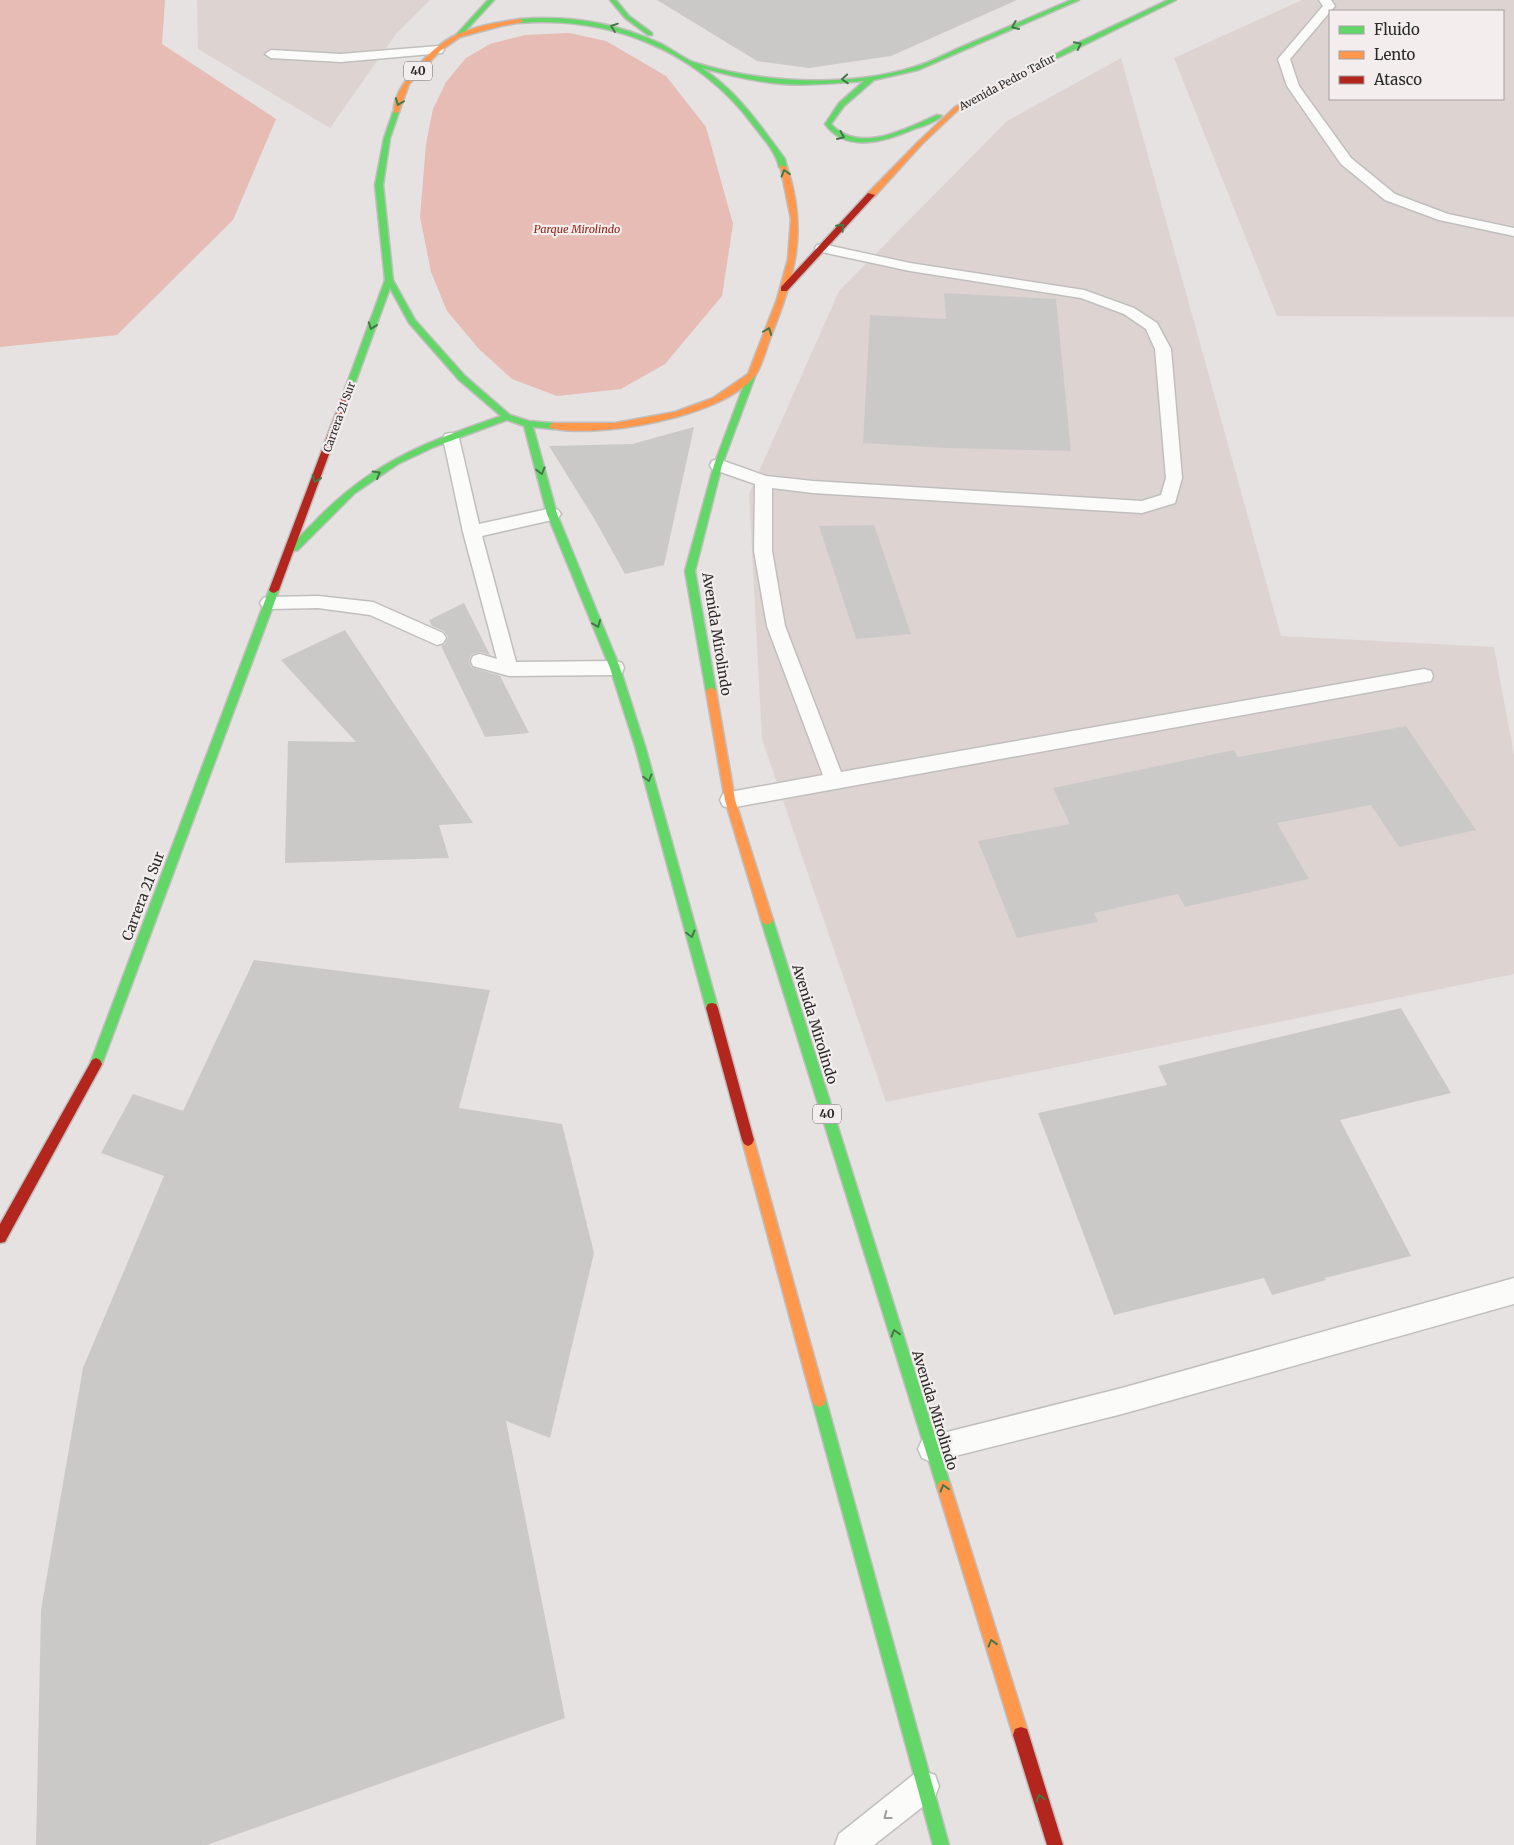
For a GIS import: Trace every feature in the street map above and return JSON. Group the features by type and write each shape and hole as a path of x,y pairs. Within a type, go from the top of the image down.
{"main road":[{"path":"458,36 491,0"},
{"path":"613,0 627,17 677,54"},
{"path":"691,63 740,76 793,83 872,78 916,69 1076,0"},
{"name":"Avenida Pedro Tafur","path":"784,289 920,142 956,108 1075,46 1173,0"},
{"name":"40","path":"538,19 571,19 606,24 640,36 677,54 734,97 781,159 791,191 795,220 792,252 784,289 751,376 717,399 688,411 650,420 610,425 528,424 507,417 462,378 412,321 389,280 379,185 388,138 406,83 438,50 458,36 500,24 538,19"},
{"path":"872,78 845,100 834,112 828,124 833,132 849,140 890,136 956,108"},
{"name":"Carrera 21 Sur","path":"0,1237 95,1068 289,554 389,280"},
{"name":"Avenida Mirolindo","path":"751,376 718,464 690,571 730,800 1055,1845"},
{"name":"Carrera 21 Sur","path":"289,554 338,505 370,477 399,461 451,438 507,417"},
{"path":"528,424 552,514 615,668 640,746 940,1845"}],"lane":[{"path":"1325,0 1329,6 1284,59 1293,86 1346,161 1390,197 1444,217 1514,232"},
{"path":"271,54 341,58 438,50"},
{"path":"718,464 764,481 813,487 1142,507 1169,499 1174,478 1163,349 1152,326 1129,311 1084,294 910,267 822,248"},
{"path":"451,438 472,532 509,669"},
{"path":"764,481 763,551 776,626 835,782"},
{"path":"472,532 552,514"},
{"path":"269,603 318,602 373,609 437,638"},
{"path":"480,661 509,669 615,668"},
{"path":"730,800 1424,676"},
{"path":"931,1449 1122,1401 1514,1291"},
{"path":"850,1845 924,1786"}],"shaded area":[{"path":"197,0 430,0 396,34 330,128 198,49"},
{"path":"1302,0 1514,0 1514,317 1277,316 1174,58"},
{"path":"1121,58 1281,636 1494,647 1514,755 1514,974 886,1102 762,739 749,494 839,291 1007,121"}],"green space":[{"path":"0,0 165,0 162,44 276,119 233,220 117,335 0,347"},
{"name":"Parque Mirolindo","path":"569,33 606,41 666,76 706,127 733,224 722,296 665,364 621,389 557,396 512,379 479,349 447,311 431,272 420,217 426,144 433,109 446,82 466,58 490,44 525,35"}],"building":[{"path":"657,0 1017,0 891,56 809,68 757,61"},
{"path":"944,293 1056,299 1071,451 945,448 863,443 870,315 946,319"},
{"path":"694,427 664,565 625,574 595,520 549,446 632,444"},
{"path":"874,525 911,634 856,639 819,526"},
{"path":"464,603 490,655 481,652 472,654 469,660 471,667 500,676 529,733 485,737 441,646 445,644 448,637 444,631 432,626 429,620"},
{"path":"345,630 473,823 439,825 449,858 285,863 288,741 356,742 281,660"},
{"path":"1406,726 1476,830 1399,847 1371,805 1277,823 1309,879 1185,907 1178,894 1094,913 1098,922 1017,938 978,841 1070,824 1053,788 1234,750 1238,757"},
{"path":"254,960 490,990 459,1108 562,1124 594,1253 550,1438 506,1421 565,1718 207,1845 36,1845 41,1610 83,1368 164,1176 101,1153 133,1094 183,1111"},
{"path":"1401,1008 1451,1093 1340,1120 1411,1256 1325,1278 1326,1280 1272,1295 1264,1278 1114,1315 1038,1113 1167,1085 1158,1066"}],"traffic: fast":[{"path":"458,36 491,0"},
{"path":"613,0 627,17 650,34"},
{"path":"691,63 734,75 782,82 828,82 874,78 916,69 1076,0"},
{"path":"1031,69 1173,0"},
{"path":"520,21 544,19 590,23 634,35 676,54 712,78 735,98 781,159 783,167"},
{"path":"872,78 847,99 832,117 828,124 839,135 850,139 876,139 903,132 939,116"},
{"path":"396,112 387,138 379,185 389,280 412,321 462,378 507,417 528,424 553,426"},
{"path":"349,389 389,280"},
{"path":"711,691 690,571 718,465 752,374"},
{"path":"295,548 344,499 378,472 431,445 507,417"},
{"path":"528,424 552,514 615,668 640,746 712,1008"},
{"path":"96,1064 274,590"},
{"path":"767,920 944,1487"},
{"path":"819,1400 941,1845"}],"traffic: slow":[{"path":"396,112 406,83 438,50 458,36 500,24 520,21"},
{"path":"871,195 920,143 957,108 1031,69"},
{"path":"752,374 781,299 792,259 795,219 791,193 783,167"},
{"path":"553,426 615,426 677,414 716,400 751,376"},
{"path":"711,691 730,800 767,920"},
{"path":"748,1140 819,1400"},
{"path":"944,1487 1021,1735"}],"traffic: jam":[{"path":"784,289 871,195"},
{"path":"274,590 349,389"},
{"path":"712,1008 748,1140"},
{"path":"0,1237 96,1064"},
{"path":"1021,1735 1055,1845"}]}
